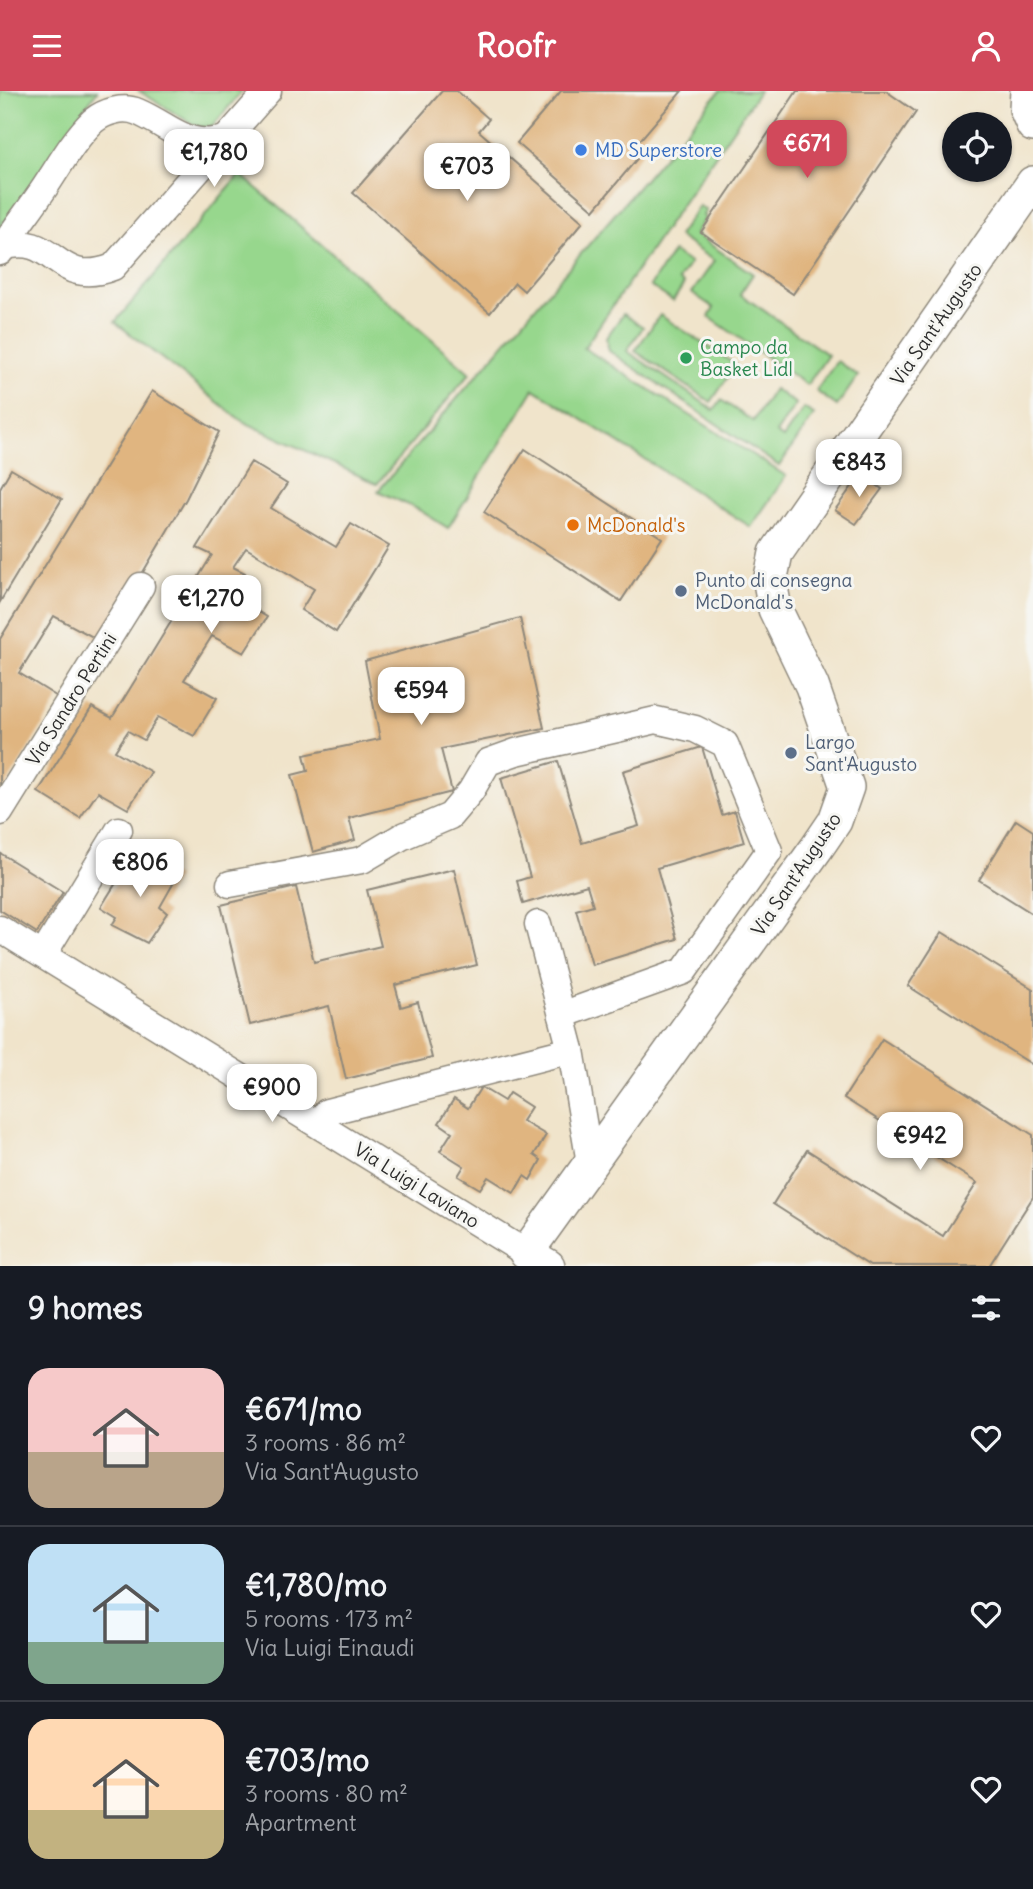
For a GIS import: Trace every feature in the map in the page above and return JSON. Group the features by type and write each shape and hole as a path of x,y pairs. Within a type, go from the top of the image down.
{"main road":[{"path":"1027,91 1026,109 1033,125"},
{"name":"Via Sant'Augusto","path":"537,1259 590,1163 835,821 847,787 812,686 775,609 770,582 776,553 1033,183"}],"street":[{"path":"40,195 39,220 46,250 56,261 78,273 96,274 113,267 268,91"},
{"path":"2,249 93,122 105,113 128,109 173,133 209,143 226,139"},
{"path":"166,208 181,162 173,133"},
{"path":"2,249 17,243 46,250"},
{"name":"Via Sandro Pertini","path":"0,812 141,586"},
{"path":"230,884 362,860 401,837 450,815 471,791 488,762 516,752 656,720 695,729 725,744 769,851 684,971 562,1015"},
{"path":"43,955 119,830"},
{"path":"538,924 571,1051 590,1163"},
{"name":"Via Luigi Laviano","path":"0,929 537,1259"},
{"path":"684,971 702,1009"},
{"path":"320,1125 327,1112 571,1051"}],"green space":[{"path":"0,91 97,91 0,230"},
{"path":"139,91 242,91 207,133"},
{"path":"720,91 759,91 584,348 786,476 751,527 534,389 448,528 419,510 378,491"},
{"path":"240,174 470,373 377,484 242,421 115,322"},
{"path":"699,206 706,211 703,215 705,218 695,234 753,274 740,294 828,355 807,385 709,317 714,308 692,293 714,261 678,236"},
{"path":"673,252 690,263 679,280 684,284 673,301 650,286"},
{"path":"623,314 643,327 627,351 714,410 721,400 753,421 774,389 796,404 776,433 783,438 804,408 814,415 779,466 609,351 606,338"},
{"name":"Campo da Basket Lidl","path":"660,315 736,365 711,402 635,351"},
{"path":"837,361 858,376 837,406 816,391"}],"building":[{"path":"442,91 457,91 489,119 479,131 583,222 524,291 515,283 490,313 353,193"},
{"name":"MD Superstore","path":"561,91 682,91 634,147 642,153 594,210 517,143"},
{"path":"797,91 886,91 916,112 793,294 701,232"},
{"path":"152,391 219,432 186,499 102,642 54,616 19,673 59,698 0,796 0,639"},
{"name":"McDonald's","path":"525,449 662,538 621,601 484,512"},
{"path":"251,462 287,484 271,508 336,547 351,524 389,546 336,632 301,610 314,589 246,548 233,567 245,573 230,595 267,617 244,653 212,636 184,680 217,698 194,736 158,717 144,740 128,731 115,751 151,772 128,809 98,792 80,818 38,792 92,707 112,718 212,555 197,548"},
{"path":"11,469 62,499 0,602 0,488"},
{"path":"861,474 882,489 856,524 835,510"},
{"path":"520,618 544,728 441,749 452,792 349,818 355,840 313,852 292,775 308,771 304,755 380,739 365,661"},
{"path":"702,747 722,815 735,811 744,842 657,868 677,939 592,965 576,910 593,905 587,885 523,904 517,881 530,877 501,778 558,761 582,843 639,826 623,771"},
{"path":"1016,820 1033,831 1033,914 979,880"},
{"path":"0,853 63,892 37,933 0,910"},
{"path":"131,859 145,868 149,862 177,877 160,907 167,913 147,943 112,925 117,917 101,907"},
{"path":"454,869 477,965 395,985 401,1007 418,1002 432,1058 346,1079 329,1006 250,1025 221,905 296,887 314,962 381,946 367,890"},
{"path":"942,932 1033,989 1033,1065 908,986"},
{"path":"882,1039 1033,1135 1033,1197 989,1266 870,1266 773,1204 807,1150 943,1236 977,1183 844,1098"},
{"path":"481,1087 504,1101 509,1093 531,1107 522,1121 546,1135 534,1155 541,1160 530,1180 524,1176 514,1193 488,1177 480,1189 458,1176 464,1166 440,1151 452,1132 439,1123 454,1099 468,1108"}],"place":[{"name":"MD Superstore","path":"581,150"},
{"name":"Campo da Basket Lidl","path":"686,358"},
{"name":"McDonald's","path":"573,525"},
{"name":"Punto di consegna McDonald's","path":"681,591"},
{"name":"Largo Sant'Augusto","path":"791,753"}]}
